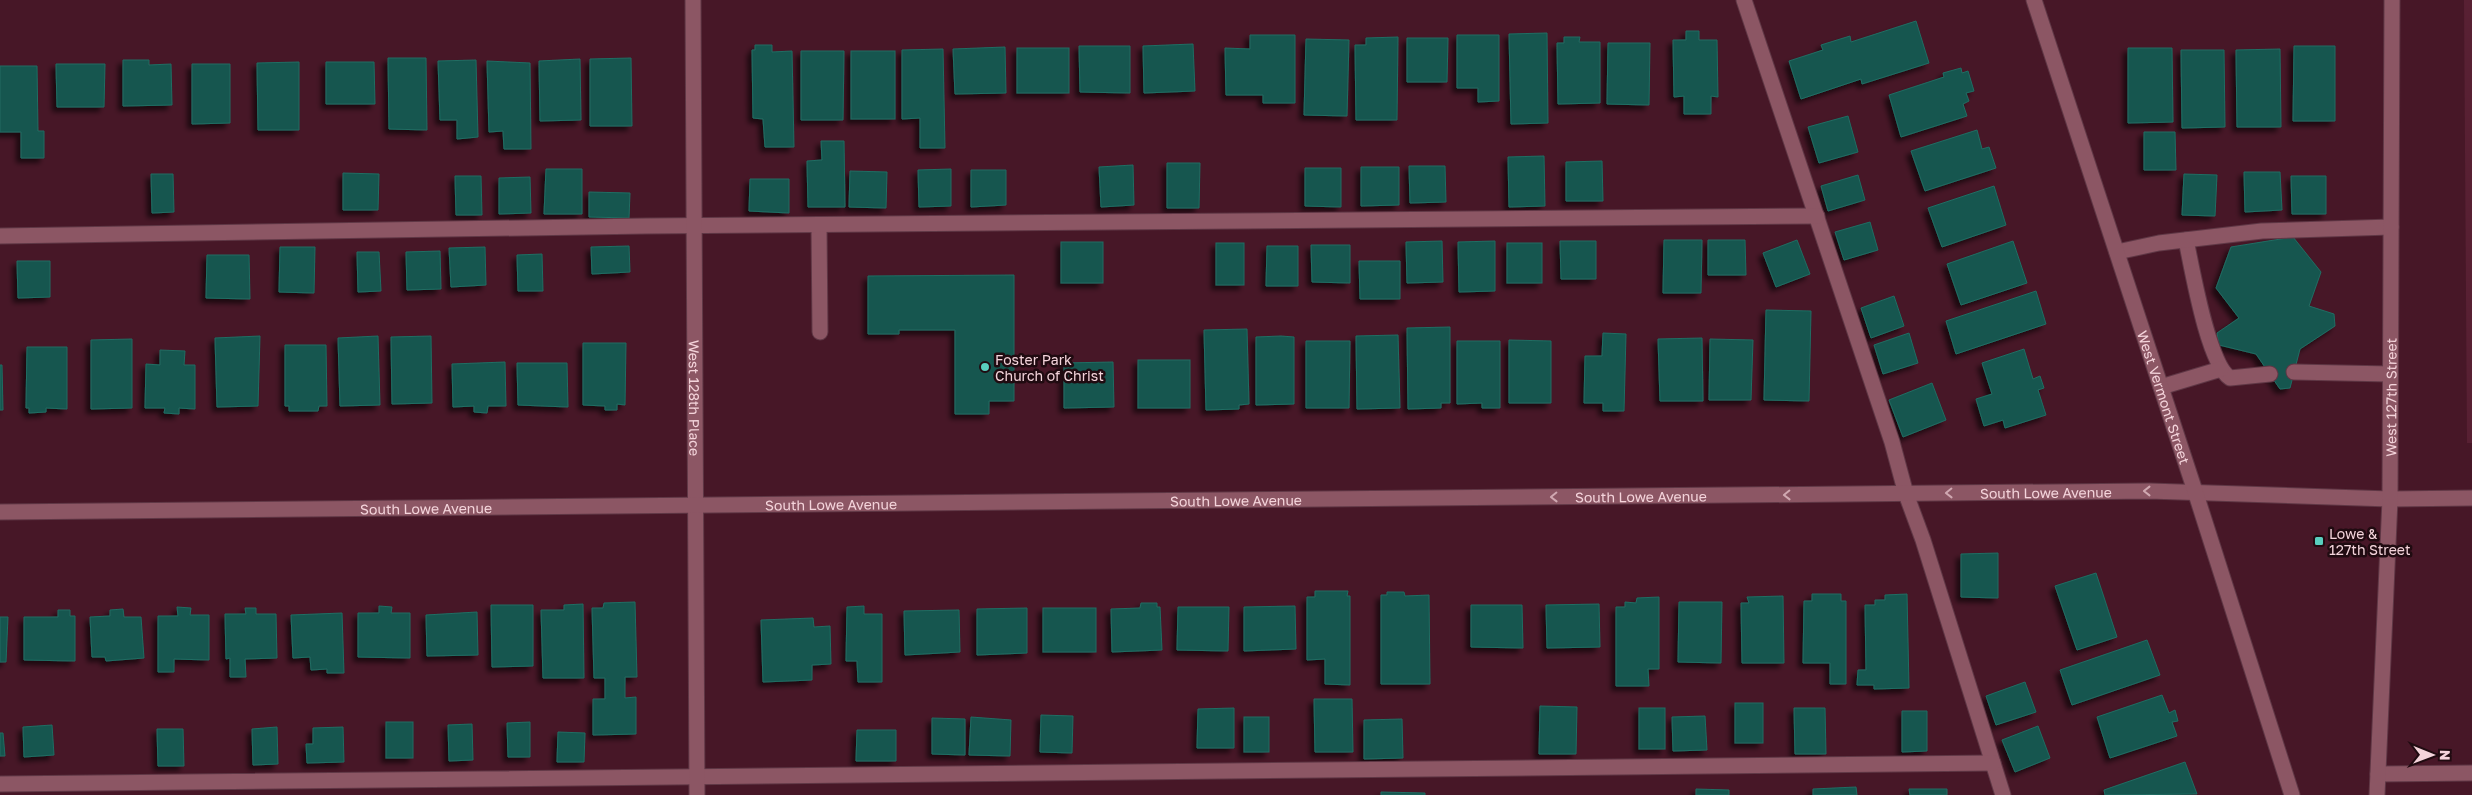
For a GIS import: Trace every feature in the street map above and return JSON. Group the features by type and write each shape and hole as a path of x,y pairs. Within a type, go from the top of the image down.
{"street":[{"name":"West 128th Place","path":"693,0 697,795"},
{"path":"1744,0 1892,442 1906,494 1923,540 2003,795"},
{"name":"West Vermont Street","path":"2034,0 2195,491 2292,795"},
{"name":"West 127th Street","path":"2377,795 2390,499 2392,0"},
{"path":"0,236 695,226 1817,216"},
{"path":"819,226 820,332"},
{"path":"2117,252 2186,240 2262,230 2391,227"},
{"path":"2186,240 2207,334 2221,370 2230,378 2270,374"},
{"path":"2161,387 2221,370"},
{"path":"2294,372 2390,374"},
{"name":"South Lowe Avenue","path":"0,512 2195,491 2390,499 2472,498"},
{"path":"0,784 1993,763"},
{"path":"2378,774 2472,772"}],"shaded area":[{"path":"2464,0 2472,0 2472,443 2467,443"}],"building":[{"path":"1916,21 1929,63 1862,84 1861,79 1801,99 1789,61 1823,50 1821,45 1850,36 1851,42"},
{"path":"1686,31 1699,31 1699,40 1717,40 1718,97 1711,96 1711,114 1684,114 1684,96 1674,97 1673,40 1686,40"},
{"path":"1547,33 1548,123 1511,124 1509,34"},
{"path":"1250,35 1295,35 1295,103 1263,103 1263,95 1226,95 1225,48 1250,49"},
{"path":"1457,35 1499,35 1499,101 1478,102 1478,88 1457,88"},
{"path":"1398,37 1397,120 1356,120 1355,45 1366,45 1366,38"},
{"path":"1564,37 1580,37 1579,42 1600,42 1600,103 1558,104 1557,43 1564,43"},
{"path":"1407,38 1448,38 1447,82 1407,82"},
{"path":"1306,39 1349,40 1347,116 1304,115"},
{"path":"1608,43 1650,43 1649,105 1607,104"},
{"path":"1193,44 1195,91 1144,93 1143,46"},
{"path":"755,45 772,45 772,52 792,51 794,147 765,147 763,119 753,118 752,50 755,50"},
{"path":"1079,46 1130,46 1130,93 1080,92"},
{"path":"2294,46 2335,46 2335,121 2293,121"},
{"path":"1005,47 1006,93 955,94 953,49"},
{"path":"1017,48 1069,48 1069,93 1017,93"},
{"path":"2128,48 2172,48 2173,122 2128,123"},
{"path":"943,49 945,148 920,148 920,118 902,119 902,50"},
{"path":"2280,49 2281,127 2237,127 2236,50"},
{"path":"2181,50 2224,50 2225,127 2182,128"},
{"path":"801,51 844,51 843,120 801,120"},
{"path":"851,51 895,51 895,119 851,119"},
{"path":"388,58 426,58 427,130 389,129"},
{"path":"631,58 632,126 590,126 590,59"},
{"path":"580,59 581,120 540,121 539,61"},
{"path":"123,60 149,60 149,65 171,64 172,105 123,106"},
{"path":"476,60 478,137 457,139 457,120 440,120 438,61"},
{"path":"487,61 530,63 531,149 504,149 503,131 489,132"},
{"path":"299,62 299,130 258,130 257,63"},
{"path":"326,62 374,62 375,104 326,104"},
{"path":"56,64 105,64 104,107 57,107"},
{"path":"192,64 230,64 230,123 192,124"},
{"path":"0,66 37,66 38,131 44,131 44,158 21,158 21,132 0,132"},
{"path":"1961,68 1962,73 1968,71 1974,91 1966,93 1969,101 1963,104 1967,116 1901,137 1889,95 1944,77 1943,73"},
{"path":"1848,116 1858,152 1819,163 1808,127"},
{"path":"1977,130 1982,149 1989,147 1996,168 1925,191 1911,151"},
{"path":"2144,132 2175,132 2176,170 2144,170"},
{"path":"821,141 844,141 845,207 808,207 807,161 822,160"},
{"path":"1544,156 1545,206 1509,207 1508,157"},
{"path":"1602,161 1603,201 1566,201 1566,162"},
{"path":"1167,163 1200,163 1199,208 1167,208"},
{"path":"1133,165 1134,205 1101,207 1099,167"},
{"path":"1409,166 1445,166 1446,202 1410,203"},
{"path":"1361,167 1399,167 1399,205 1361,206"},
{"path":"1305,168 1341,168 1341,207 1305,206"},
{"path":"546,169 582,169 582,214 544,214"},
{"path":"951,169 951,206 919,207 918,170"},
{"path":"971,170 1006,170 1006,205 971,207"},
{"path":"850,171 887,172 886,208 849,207"},
{"path":"2244,172 2280,172 2282,210 2245,212"},
{"path":"343,173 379,174 378,210 343,210"},
{"path":"151,174 173,174 174,212 152,213"},
{"path":"2184,174 2217,175 2215,216 2182,215"},
{"path":"1858,175 1865,200 1828,211 1821,186"},
{"path":"455,176 481,176 482,215 456,215"},
{"path":"2291,176 2326,176 2326,214 2292,214"},
{"path":"530,177 531,213 499,214 499,178"},
{"path":"750,179 789,179 789,213 749,211"},
{"path":"1994,186 2006,225 1942,247 1928,208"},
{"path":"589,192 630,193 629,218 589,217"},
{"path":"1870,222 1878,250 1844,260 1835,232"},
{"path":"2293,237 2321,272 2309,306 2334,314 2335,326 2300,349 2290,388 2280,389 2256,354 2219,345 2217,333 2239,318 2216,288 2231,247"},
{"path":"1664,240 1702,240 1701,293 1663,293"},
{"path":"1708,240 1745,240 1746,275 1708,275"},
{"path":"1797,240 1810,274 1776,287 1763,253"},
{"path":"1442,241 1443,282 1407,283 1406,242"},
{"path":"1495,241 1495,291 1459,292 1458,242"},
{"path":"1560,241 1596,241 1596,279 1561,279"},
{"path":"2013,241 2027,283 1961,305 1947,264"},
{"path":"1061,242 1103,242 1103,283 1061,283"},
{"path":"1216,243 1244,243 1244,285 1216,285"},
{"path":"1507,243 1542,243 1542,283 1507,283"},
{"path":"1311,245 1350,245 1350,283 1312,282"},
{"path":"629,246 630,272 592,274 591,247"},
{"path":"1267,246 1298,246 1298,286 1266,286"},
{"path":"280,247 315,247 314,293 279,292"},
{"path":"485,247 486,285 451,287 449,248"},
{"path":"440,251 441,289 407,290 406,252"},
{"path":"357,252 379,252 381,291 358,292"},
{"path":"542,254 543,291 518,291 517,255"},
{"path":"207,255 249,255 250,299 206,298"},
{"path":"17,261 50,261 50,297 18,298"},
{"path":"1359,261 1400,261 1400,299 1360,299"},
{"name":"Foster Park Church of Christ","path":"1014,275 1014,401 989,401 989,414 955,414 955,330 899,330 899,334 868,334 868,276"},
{"path":"2036,291 2046,324 1956,354 1946,321"},
{"path":"1894,296 1904,326 1871,338 1861,308"},
{"path":"1766,310 1811,311 1809,401 1764,400"},
{"path":"1450,327 1450,403 1441,403 1441,408 1408,409 1407,328"},
{"path":"1247,329 1249,404 1239,405 1239,409 1206,410 1204,330"},
{"path":"1603,333 1626,334 1624,411 1603,411 1603,403 1584,403 1585,356 1602,356"},
{"path":"1909,333 1918,363 1883,374 1874,345"},
{"path":"1398,335 1400,408 1357,409 1356,336"},
{"path":"260,336 258,406 217,407 215,338"},
{"path":"378,336 380,405 340,406 338,338"},
{"path":"431,336 432,403 392,404 391,337"},
{"path":"1256,337 1294,337 1294,404 1256,405"},
{"path":"1702,338 1703,401 1660,401 1658,339"},
{"path":"132,339 132,408 91,409 91,340"},
{"path":"1710,339 1753,340 1751,400 1709,400"},
{"path":"1509,340 1551,341 1551,403 1509,403"},
{"path":"1306,341 1350,341 1349,408 1306,408"},
{"path":"1457,341 1500,341 1500,408 1482,408 1482,403 1457,404"},
{"path":"583,343 626,343 625,405 617,404 617,410 605,410 605,406 583,405"},
{"path":"285,345 326,345 327,406 319,406 318,411 289,411 289,406 285,406"},
{"path":"27,347 67,347 67,409 46,408 46,412 29,413 29,408 26,408"},
{"path":"2024,349 2033,379 2040,376 2044,388 2038,390 2046,415 2005,428 2003,420 1984,426 1976,399 1992,394 1982,363"},
{"path":"160,350 185,351 184,365 195,365 195,409 179,408 179,414 164,413 165,408 145,408 146,364 160,365"},
{"path":"1138,360 1190,360 1190,408 1138,408"},
{"path":"505,362 506,406 488,406 487,413 474,412 474,406 453,407 452,364"},
{"path":"1113,362 1114,407 1064,408 1064,363"},
{"path":"517,363 567,363 568,407 518,405"},
{"path":"0,365 2,365 3,410 0,410"},
{"path":"1932,383 1946,420 1903,437 1889,400"},
{"path":"1998,553 1998,598 1961,597 1961,554"},
{"path":"2096,573 2117,637 2077,650 2055,586"},
{"path":"1315,591 1348,591 1347,596 1350,596 1350,685 1325,684 1325,659 1307,660 1307,597 1315,597"},
{"path":"1387,592 1404,592 1405,596 1429,595 1430,684 1381,684 1381,595 1387,595"},
{"path":"1812,594 1841,594 1841,601 1846,601 1846,684 1830,684 1830,663 1803,663 1804,601 1812,601"},
{"path":"1907,594 1909,688 1874,689 1874,685 1857,685 1858,670 1866,670 1865,605 1875,605 1875,600 1885,600 1885,595"},
{"path":"1783,596 1784,663 1742,663 1741,603 1749,603 1747,597"},
{"path":"1659,597 1659,669 1648,669 1649,686 1616,686 1616,607 1625,607 1625,602 1636,603 1637,598"},
{"path":"635,602 637,677 625,677 625,698 636,697 636,734 593,735 593,699 605,699 605,678 594,678 592,608 603,608 604,603"},
{"path":"1679,602 1722,602 1721,663 1678,662"},
{"path":"1141,603 1157,603 1157,607 1160,607 1162,650 1112,652 1111,609 1140,608"},
{"path":"583,604 584,678 543,678 541,610 564,610 564,605"},
{"path":"1599,604 1600,647 1547,648 1546,605"},
{"path":"491,605 533,605 533,666 492,667"},
{"path":"1471,605 1522,605 1523,648 1471,647"},
{"path":"379,606 392,607 391,613 410,613 410,658 358,657 358,613 379,613"},
{"path":"864,606 864,614 882,614 882,682 858,682 857,661 846,661 847,607"},
{"path":"1295,606 1296,649 1244,651 1244,607"},
{"path":"177,607 191,608 190,615 209,615 209,660 174,659 174,672 158,672 158,616 178,616"},
{"path":"1178,607 1229,607 1228,651 1177,650"},
{"path":"245,608 256,608 256,614 276,614 277,658 245,659 246,677 230,677 230,658 226,659 225,614 246,614"},
{"path":"1027,608 1027,653 977,655 977,609"},
{"path":"1043,608 1096,608 1096,652 1043,652"},
{"path":"123,609 124,617 141,617 144,658 106,661 105,657 92,657 90,617 110,616 110,610"},
{"path":"58,610 70,610 70,616 75,616 75,661 24,660 24,617 58,617"},
{"path":"959,610 960,652 905,655 904,611"},
{"path":"477,612 478,655 427,656 426,615"},
{"path":"342,613 344,673 327,673 327,669 311,670 310,657 293,658 291,615"},
{"path":"0,617 8,617 6,662 0,662"},
{"path":"813,618 814,627 830,626 831,664 812,665 812,680 763,682 761,620"},
{"path":"2147,640 2160,675 2072,705 2060,670"},
{"path":"2025,682 2036,712 1996,725 1986,696"},
{"path":"2162,695 2169,713 2175,710 2178,721 2172,722 2177,736 2110,758 2097,717"},
{"path":"1314,699 1352,699 1353,752 1315,752"},
{"path":"1735,703 1763,703 1763,743 1735,743"},
{"path":"1540,706 1577,707 1576,754 1539,754"},
{"path":"1234,708 1234,748 1197,748 1198,709"},
{"path":"1639,708 1665,708 1665,749 1639,749"},
{"path":"1794,708 1825,708 1826,754 1795,754"},
{"path":"1902,711 1927,711 1927,751 1902,752"},
{"path":"1041,715 1073,716 1072,753 1040,752"},
{"path":"1705,716 1707,750 1673,751 1672,717"},
{"path":"971,717 1011,720 1010,756 969,755"},
{"path":"1244,717 1269,717 1269,752 1244,752"},
{"path":"932,718 965,719 965,755 932,754"},
{"path":"1402,719 1403,758 1364,759 1364,720"},
{"path":"386,722 413,722 413,758 386,758"},
{"path":"530,722 530,757 508,757 507,723"},
{"path":"472,724 473,760 449,761 448,725"},
{"path":"52,725 54,755 24,757 23,727"},
{"path":"2038,726 2050,758 2015,772 2002,740"},
{"path":"277,727 278,764 253,765 252,729"},
{"path":"343,727 344,762 307,763 306,744 313,744 313,728"},
{"path":"157,729 183,729 184,766 158,766"},
{"path":"857,730 896,730 896,761 856,761"},
{"path":"558,732 585,733 584,762 557,762"},
{"path":"0,733 3,733 5,756 0,756"},
{"path":"2185,762 2197,794 2105,795 2104,790"},
{"path":"1856,787 1857,795 1813,795 1813,789"},
{"path":"1696,789 1729,790 1729,795 1696,795"},
{"path":"1909,789 1947,789 1947,795 1910,795"},
{"path":"1381,792 1425,793 1425,795 1381,795"}],"place":[{"name":"Foster Park Church of Christ","path":"985,367"},
{"name":"Lowe & 127th Street","path":"2319,541"}]}
